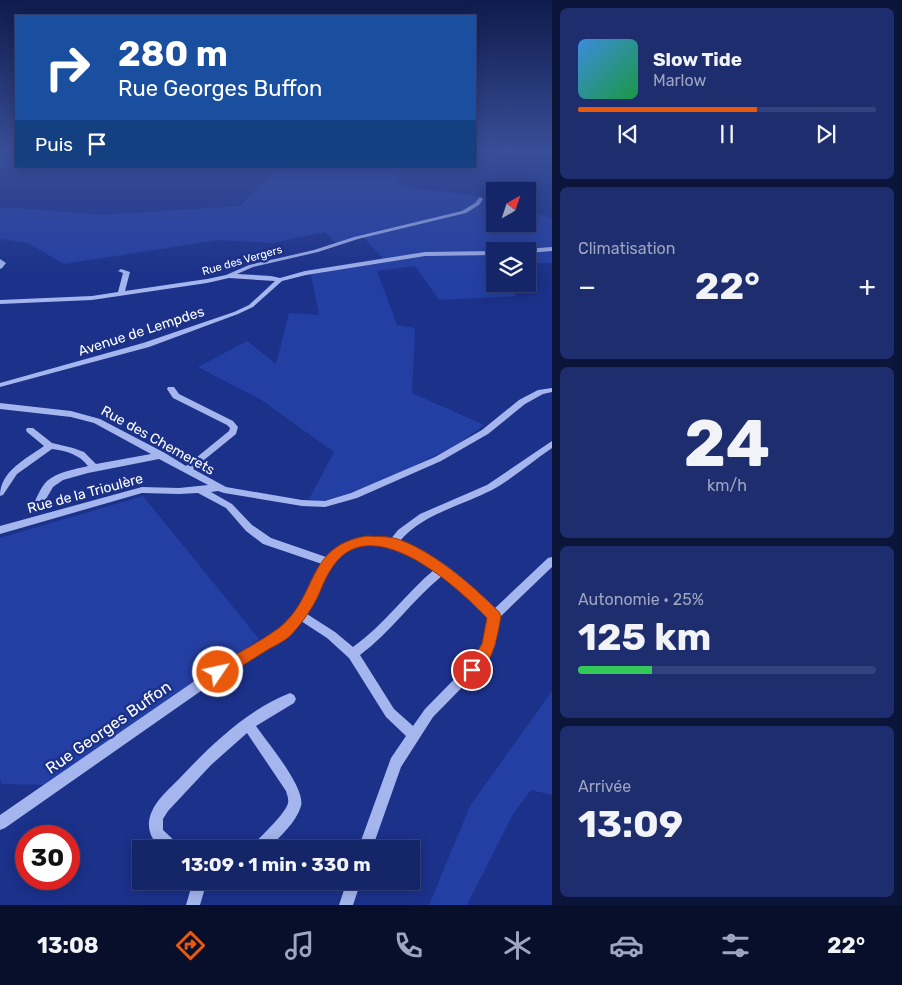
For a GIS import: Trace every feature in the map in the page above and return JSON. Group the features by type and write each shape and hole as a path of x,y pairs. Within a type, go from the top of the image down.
{"street":[{"name":"Rue des Vergers","path":"0,302 92,298 228,276 251,266 464,212 477,204 480,199"},
{"path":"536,250 552,249"},
{"path":"228,276 280,280 305,273 425,254 486,253"},
{"path":"0,261 3,263 0,266"},
{"path":"121,270 126,272 121,293"},
{"name":"Avenue de Lempdes","path":"0,384 146,345 236,313 251,306 280,280"},
{"path":"172,390 176,396 230,423 234,427 233,432 187,470"},
{"name":"Rue des Chemerets","path":"0,406 84,416 162,455 216,488 302,503 337,502 438,459 485,432 522,402 541,392 552,390"},
{"path":"30,430 50,446 62,447 86,456 94,468"},
{"path":"393,543 401,533 423,517 490,487 552,444"},
{"path":"1,490 14,472 50,446"},
{"path":"132,461 148,448"},
{"path":"36,509 51,483 58,478 94,468 162,455"},
{"path":"179,491 192,484 196,476"},
{"path":"206,482 198,490 229,506 249,528 267,541 328,562"},
{"name":"Rue de la Trioulère","path":"0,530 142,490 179,491 216,488"},
{"name":"Rue Georges Buffon","path":"0,823 167,706 284,632 300,615 312,594 319,574 342,548 367,541 393,543 404,547 441,570 474,594 494,616"},
{"path":"368,840 396,763 414,735 429,713 481,660 489,646 494,616 552,561"},
{"path":"352,654 379,634 411,596 441,570"},
{"path":"300,615 331,635 352,654 390,713 414,735"},
{"path":"161,840 154,825 157,815 208,757 226,740 265,711 290,699"},
{"path":"248,725 291,787 295,798 294,806 289,814 267,840"},
{"path":"193,905 197,890"},
{"path":"346,905 351,890"}],"shaded area":[{"path":"252,194 463,194 486,199 486,232 536,232 536,213 552,218 552,263 536,263 536,242 486,242 486,292 514,292 516,296 439,300 415,266 377,271 397,325 415,328 412,393 484,425 455,446 387,479 325,502 309,499 334,452 260,399 198,367 247,341 276,364 289,313 319,315 310,270 383,258 363,237 337,245 325,232 273,243 219,240 64,264 28,243 0,239 0,208 101,215 240,206"},
{"path":"143,496 259,639 47,785 2,784 0,780 0,538"},
{"path":"552,691 552,795 531,790 513,814 467,905 429,905 470,806"}],"route":[{"path":"218,672 284,632 302,612 312,594 319,574 333,556 342,548 367,541 393,543 421,556 474,594 494,616 489,646 481,660 472,670"}]}
